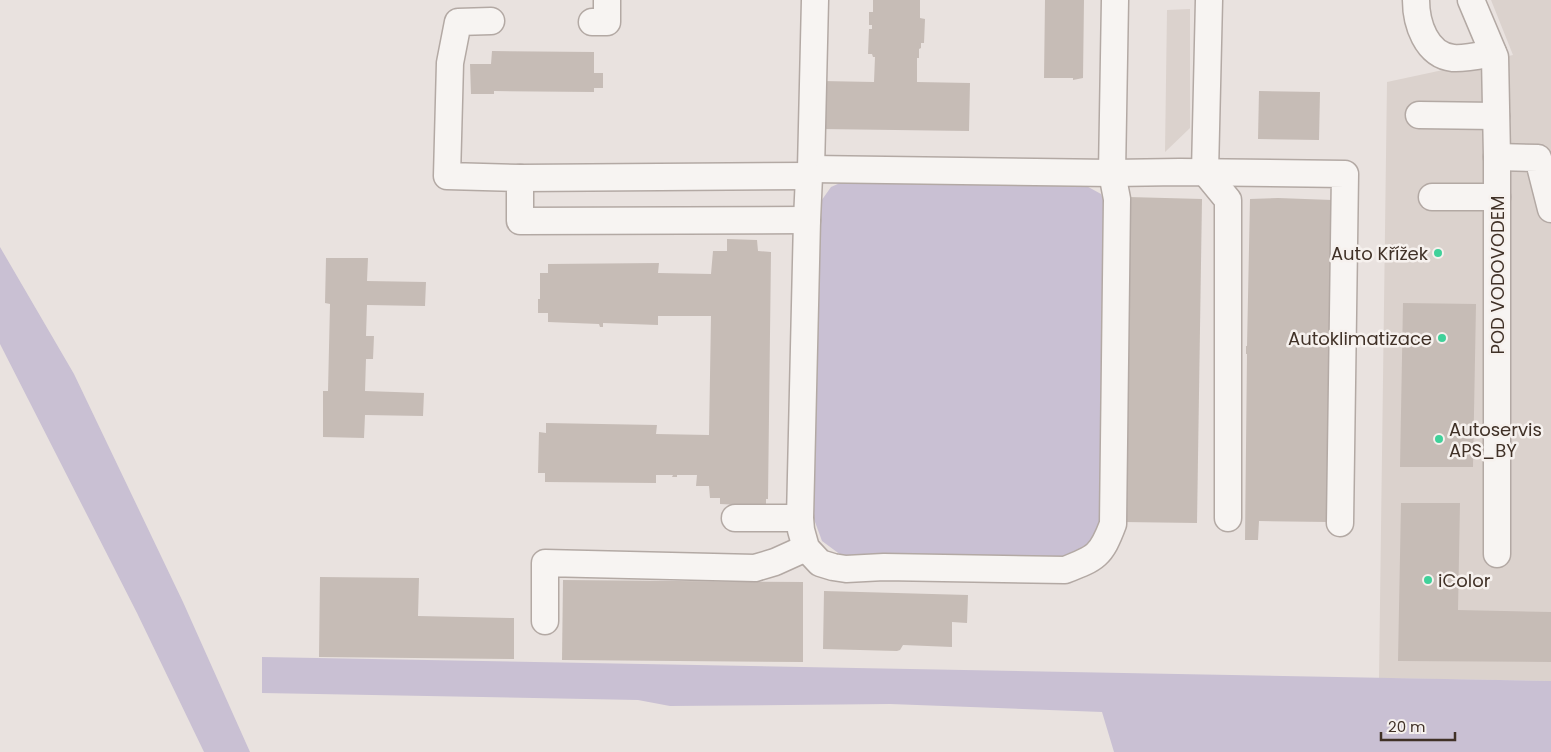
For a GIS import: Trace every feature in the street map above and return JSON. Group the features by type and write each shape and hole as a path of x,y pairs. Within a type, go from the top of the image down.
{"street":[{"path":"592,22 607,22 607,0"},
{"path":"815,0 807,220 800,518 806,548 820,563 846,569 1065,570 1089,561 1104,546 1113,524 1117,199 1112,173 1115,0"},
{"path":"1209,0 1205,172 1228,200 1228,518"},
{"path":"1416,0 1416,12 1425,40 1437,52 1453,58 1493,53"},
{"name":"POD VODOVODEM","path":"1471,0 1495,57 1497,156 1497,554"},
{"path":"491,21 458,11 450,63 447,176 520,178 810,173 1205,172 1345,174 1340,523"},
{"path":"1419,115 1496,116"},
{"path":"1497,156 1545,151 1551,209"},
{"path":"520,178 520,221 807,220"},
{"path":"1432,197 1497,197"},
{"path":"736,518 800,518"},
{"path":"545,621 545,563 755,568 775,562 806,548"}],"shaded area":[{"path":"1491,0 1551,0 1551,681 1379,678 1387,82 1513,55"},
{"path":"1190,9 1190,128 1165,152 1167,10"},
{"path":"856,176 1081,183 1101,194 1110,219 1102,529 1083,550 1057,561 845,558 822,541 811,511 819,204 831,187"},
{"path":"0,247 74,374 183,602 250,752 204,752 137,613 0,344"},
{"path":"262,657 1551,681 1551,752 1114,752 1102,712 890,704 670,706 638,700 262,693"}],"building":[{"path":"873,0 920,0 920,18 925,19 924,43 921,43 919,58 917,58 917,82 970,83 969,131 821,129 822,81 874,82 875,57 872,54 868,54 869,29 872,29 872,25 869,25 869,12 873,12"},
{"path":"1045,0 1084,0 1083,78 1073,80 1073,78 1044,78"},
{"path":"492,51 594,52 594,73 603,73 603,88 594,88 594,92 494,91 494,94 471,94 470,64 491,64"},
{"path":"1259,91 1320,92 1319,140 1258,139"},
{"path":"1128,197 1202,199 1197,523 1123,522"},
{"path":"1250,199 1332,200 1328,522 1259,521 1258,540 1245,540 1246,346"},
{"path":"727,239 757,240 758,251 771,252 768,499 766,499 766,506 720,504 720,498 710,498 709,486 696,486 697,475 677,475 677,477 672,477 673,475 656,475 656,483 545,482 545,473 538,473 539,432 546,433 546,423 657,425 656,434 709,435 711,316 658,316 658,325 603,323 603,327 600,327 599,324 548,322 548,313 538,313 540,273 548,273 548,264 659,263 658,273 711,274 713,251 727,251"},
{"path":"326,258 368,258 367,281 426,282 425,306 367,305 366,336 374,336 373,359 366,359 365,391 424,393 423,416 365,415 364,438 323,437 323,391 328,391 330,304 325,303"},
{"path":"1403,303 1476,304 1473,467 1400,467"},
{"path":"1401,503 1460,503 1458,610 1551,612 1551,662 1398,661"},
{"path":"320,577 419,578 418,616 514,618 514,659 319,657"},
{"path":"563,580 803,582 803,662 562,660"},
{"path":"824,591 968,595 967,623 952,622 952,647 903,645 897,651 823,649"}],"place":[{"name":"Auto Křížek","path":"1438,253"},
{"name":"Autoklimatizace","path":"1442,338"},
{"name":"Autoservis APS_BY","path":"1439,439"},
{"name":"iColor","path":"1428,580"}]}
